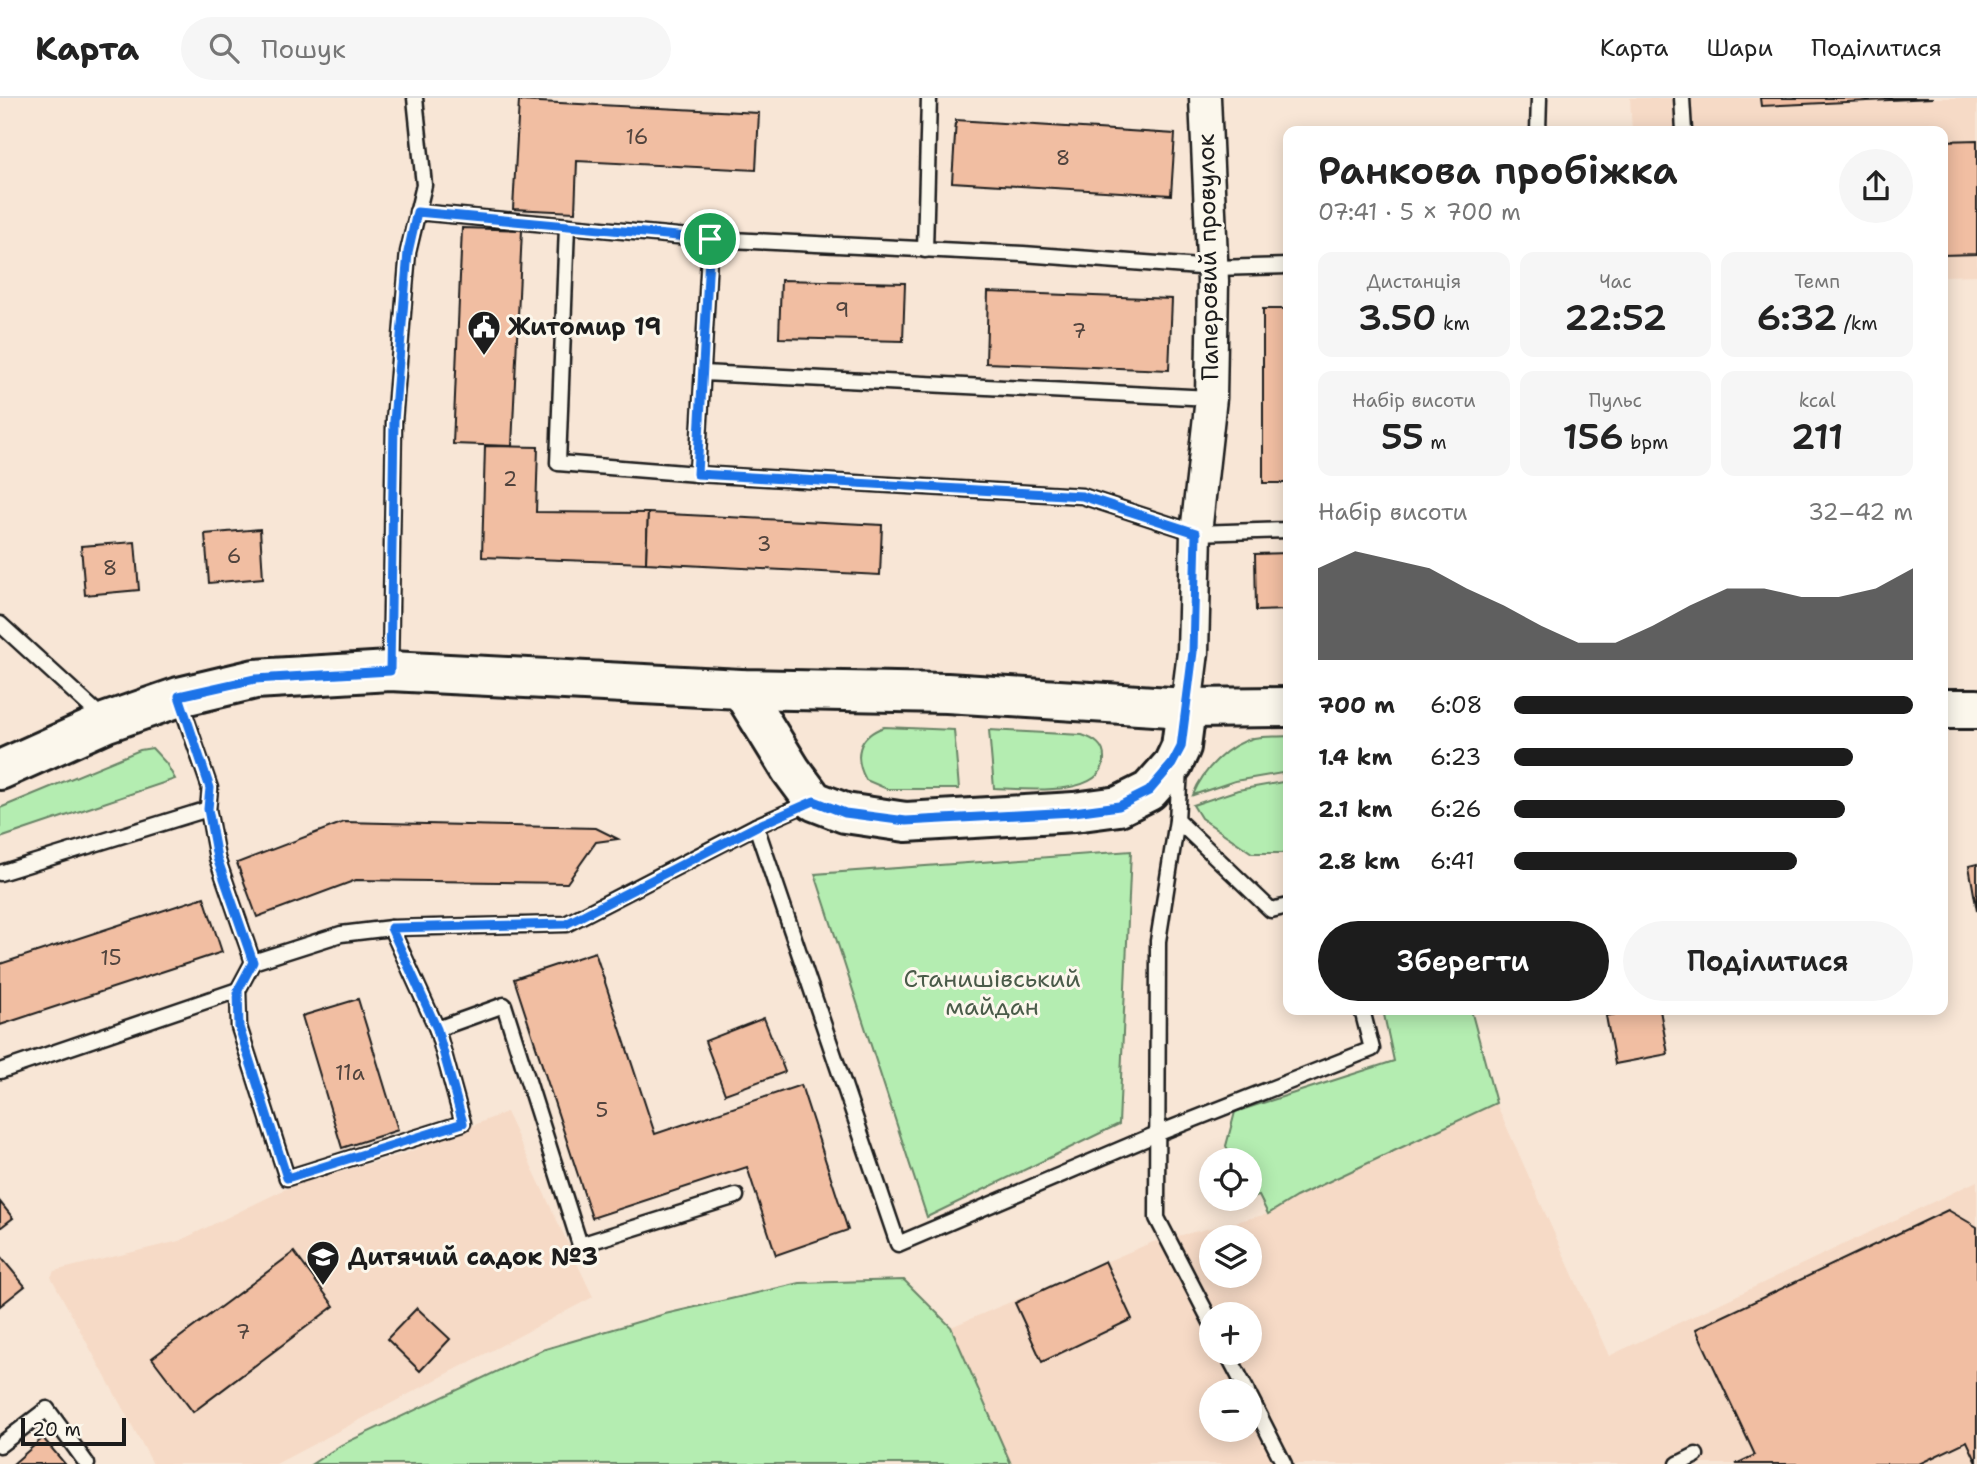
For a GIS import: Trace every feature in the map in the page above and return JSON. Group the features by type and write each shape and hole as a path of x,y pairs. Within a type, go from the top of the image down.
{"street":[{"name":"Паперовий провулок","path":"1186,708 1193,652 1196,533 1211,398 1213,268 1205,98"},
{"path":"0,770 107,722 179,696 255,679 390,671 741,689 947,693 1186,708 1283,707"},
{"path":"741,689 791,770 814,801 845,813 906,821 1074,812 1119,806 1149,791 1172,764 1181,747 1186,708"},
{"path":"1948,709 1977,709"}],"lane":[{"path":"390,671 394,421 408,252 424,184 415,98"},
{"path":"925,250 929,98"},
{"path":"1538,126 1539,98"},
{"path":"1682,98 1684,126"},
{"path":"417,212 710,239 1213,268 1283,266"},
{"path":"567,226 558,463 697,474 1082,496 1196,533 1283,530"},
{"path":"697,474 710,239"},
{"path":"703,373 1211,398"},
{"path":"0,624 107,722"},
{"path":"179,696 210,788 208,809 217,858 253,962"},
{"path":"1181,747 1177,820 1158,941 1157,1218 1201,1302"},
{"path":"391,928 437,1029 463,1123 287,1178 239,1027 238,990 253,962 341,934 391,928 566,924 757,826 814,801"},
{"path":"0,873 208,809"},
{"path":"1177,820 1271,910 1283,907"},
{"path":"757,826 898,1244 1159,1133 1371,1049 1363,1015"},
{"path":"0,1071 238,990"},
{"path":"437,1029 504,1005 580,1245 736,1196"},
{"path":"0,1445 47,1409 87,1464"},
{"path":"1262,1421 1284,1464"},
{"path":"1678,1464 1696,1455"}],"shaded area":[{"path":"1630,98 1977,98 1977,275 1948,276 1948,126 1632,126"},
{"path":"1496,1103 1609,1356 1977,1181 1977,1464 1011,1464 951,1327 1153,1242 1199,1231 1199,1288 1262,1288 1262,1225 1223,1225 1268,1214 1296,1197"},
{"name":"Дитячий садок №3","path":"506,1112 593,1297 276,1464 153,1464 51,1277 54,1271 179,1241 294,1185 404,1154"}],"green space":[{"path":"884,727 954,730 959,789 887,789 866,780 860,763 860,748 868,736"},
{"path":"989,730 1082,735 1098,743 1103,750 1104,760 1100,772 1090,781 1076,786 1041,790 994,788"},
{"path":"1283,736 1283,773 1235,781 1193,795 1203,777 1225,753 1244,741"},
{"path":"152,748 166,763 175,779 0,838 0,808 140,750"},
{"path":"1283,782 1283,853 1252,853 1201,818 1193,805 1238,790"},
{"name":"Станишівський майдан","path":"1131,851 1119,1124 927,1217 815,874"},
{"path":"1384,1015 1472,1015 1496,1103 1296,1197 1268,1214 1262,1202 1262,1148 1226,1146 1235,1112 1394,1061"},
{"path":"904,1280 951,1327 1011,1464 312,1464 341,1445 542,1350 665,1314 800,1283"}],"building":[{"path":"1760,98 1933,98 1761,106"},
{"path":"519,101 759,113 756,170 577,161 575,212 513,209"},
{"path":"956,120 1175,134 1171,195 952,182"},
{"path":"1977,140 1977,254 1948,255 1948,141"},
{"path":"462,228 522,230 512,446 453,444"},
{"path":"781,280 905,283 903,341 779,338"},
{"path":"988,292 1172,299 1169,370 986,363"},
{"path":"1263,309 1283,309 1283,483 1263,483"},
{"path":"485,446 538,447 536,512 648,513 646,563 482,557"},
{"path":"648,513 882,525 880,575 646,563"},
{"path":"260,529 263,578 209,583 205,534"},
{"path":"135,542 139,590 85,595 81,546"},
{"path":"1283,553 1283,610 1256,611 1255,554"},
{"path":"344,822 596,828 618,839 596,842 567,883 356,880 257,917 237,863"},
{"path":"1977,864 1977,911 1969,866"},
{"path":"204,897 222,952 0,1025 0,964"},
{"path":"595,952 655,1134 801,1085 848,1230 776,1255 747,1167 592,1218 514,979"},
{"path":"358,999 398,1130 342,1148 302,1016"},
{"path":"1661,1015 1668,1054 1615,1064 1606,1016"},
{"path":"764,1018 785,1072 725,1094 705,1041"},
{"path":"0,1202 13,1218 0,1228"},
{"path":"1948,1210 1977,1227 1977,1463 1967,1441 1919,1464 1736,1464 1755,1455 1696,1329"},
{"name":"Дитячий садок №3","path":"294,1252 334,1306 193,1412 152,1358"},
{"path":"0,1256 25,1286 0,1306"},
{"path":"1105,1261 1132,1319 1042,1362 1015,1303"},
{"path":"417,1308 450,1339 420,1371 387,1339"},
{"path":"43,1438 65,1464 13,1464"}],"place":[{"name":"Житомир 19","path":"484,357"},
{"name":"Дитячий садок №3","path":"323,1287"}],"route":[{"path":"417,212 710,239 697,474 1082,496 1196,533 1193,652 1181,747 1162,778 1149,791 1119,806 1074,812 906,821 845,813 814,801 757,826 566,924 391,928 437,1029 463,1123 287,1178 239,1027 238,990 253,962 217,858 208,809 210,788 179,696 255,679 390,671 394,421 408,252 417,212"}]}
